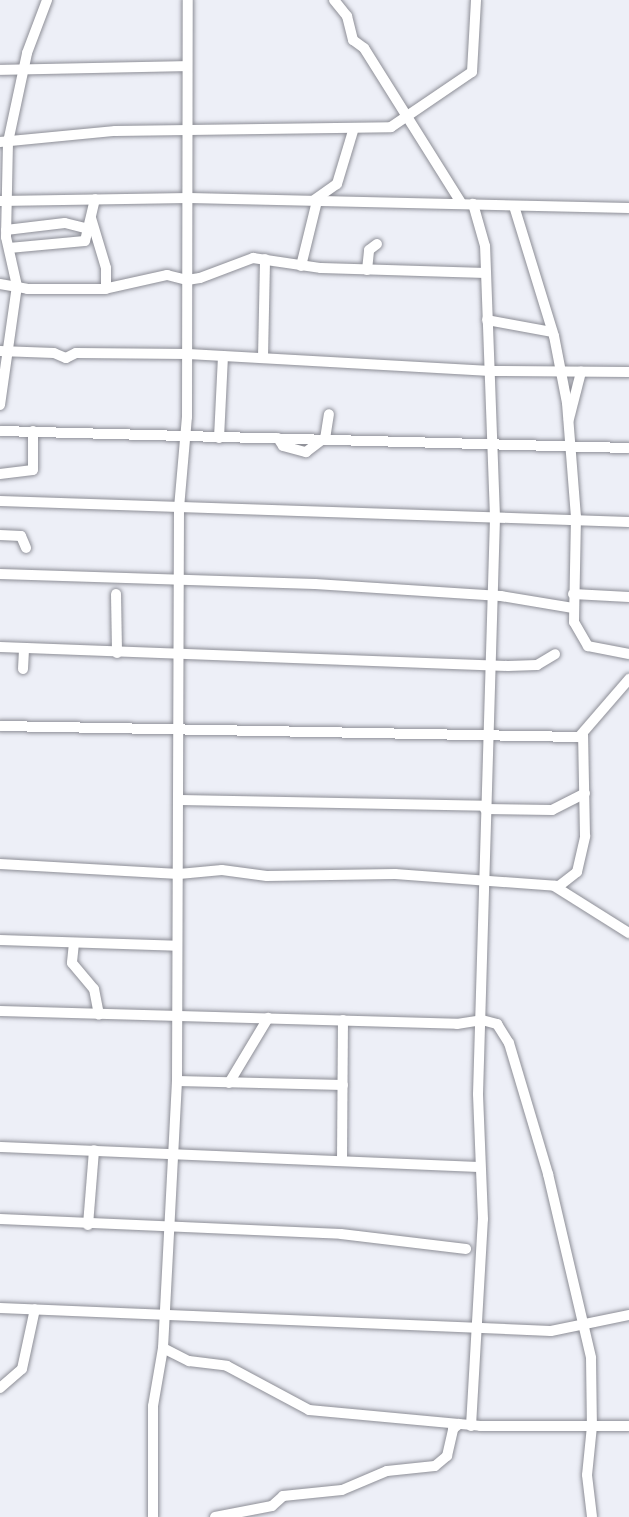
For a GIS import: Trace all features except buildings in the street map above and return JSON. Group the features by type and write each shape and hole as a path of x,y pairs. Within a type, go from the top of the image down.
{"street":[{"path":"0,405 3,352 18,286 2,200 4,142 47,0"},
{"path":"153,1517 153,1406 163,1348 166,1224 174,1152 177,1081 181,581 179,508 188,354 188,0"},
{"path":"334,0 347,16 352,38 364,48 408,120 467,204 485,246 495,517 482,883 480,1167 483,1219 471,1426"},
{"path":"4,142 115,131 384,129 408,120 472,72 476,0"},
{"path":"0,70 186,66"},
{"path":"301,266 316,201 337,184 353,131"},
{"path":"2,200 189,198 629,208"},
{"path":"9,248 85,241 95,199"},
{"path":"514,206 552,332 561,372 576,517 573,608 577,630 588,646 629,654"},
{"path":"6,230 88,223"},
{"path":"88,223 106,268 106,289"},
{"path":"367,270 369,250 377,244"},
{"path":"0,284 106,289 167,275 187,280 247,259 265,258 301,266 486,273"},
{"path":"263,357 265,258"},
{"path":"487,320 552,332"},
{"path":"3,352 54,353 66,358 76,353 188,354 491,371 629,372"},
{"path":"219,438 223,356"},
{"path":"567,423 581,372"},
{"path":"324,439 329,414"},
{"path":"0,431 184,439 278,438 569,444 629,448"},
{"path":"0,474 33,470 33,431"},
{"path":"0,501 495,517 576,517 629,522"},
{"path":"0,535 21,536 26,548"},
{"path":"0,574 491,596 573,608"},
{"path":"116,594 117,653"},
{"path":"573,594 629,597"},
{"path":"0,647 489,666 537,665 555,654"},
{"path":"23,669 24,648"},
{"path":"554,886 577,872 585,836 583,735 629,679"},
{"path":"0,726 583,735"},
{"path":"180,800 552,810 585,793"},
{"path":"0,864 178,874 198,870 259,876 395,874 482,883 554,886 629,933"},
{"path":"0,940 177,946"},
{"path":"74,943 72,963 94,989 99,1015"},
{"path":"0,1011 457,1024 482,1020 498,1024 509,1043 548,1174 591,1358 592,1426 587,1475 592,1517"},
{"path":"229,1083 268,1018"},
{"path":"342,1160 343,1020"},
{"path":"177,1081 343,1085"},
{"path":"0,1147 174,1152 480,1167"},
{"path":"88,1225 94,1150"},
{"path":"0,1219 88,1225 166,1224 341,1234 466,1249"},
{"path":"0,1308 551,1331 629,1315"},
{"path":"0,1388 22,1369 35,1309"},
{"path":"163,1348 189,1361 235,1369 305,1409 471,1426 629,1426"},
{"path":"215,1517 272,1506 283,1496 342,1490 387,1471 435,1466 447,1456 453,1429 459,1424"}]}
